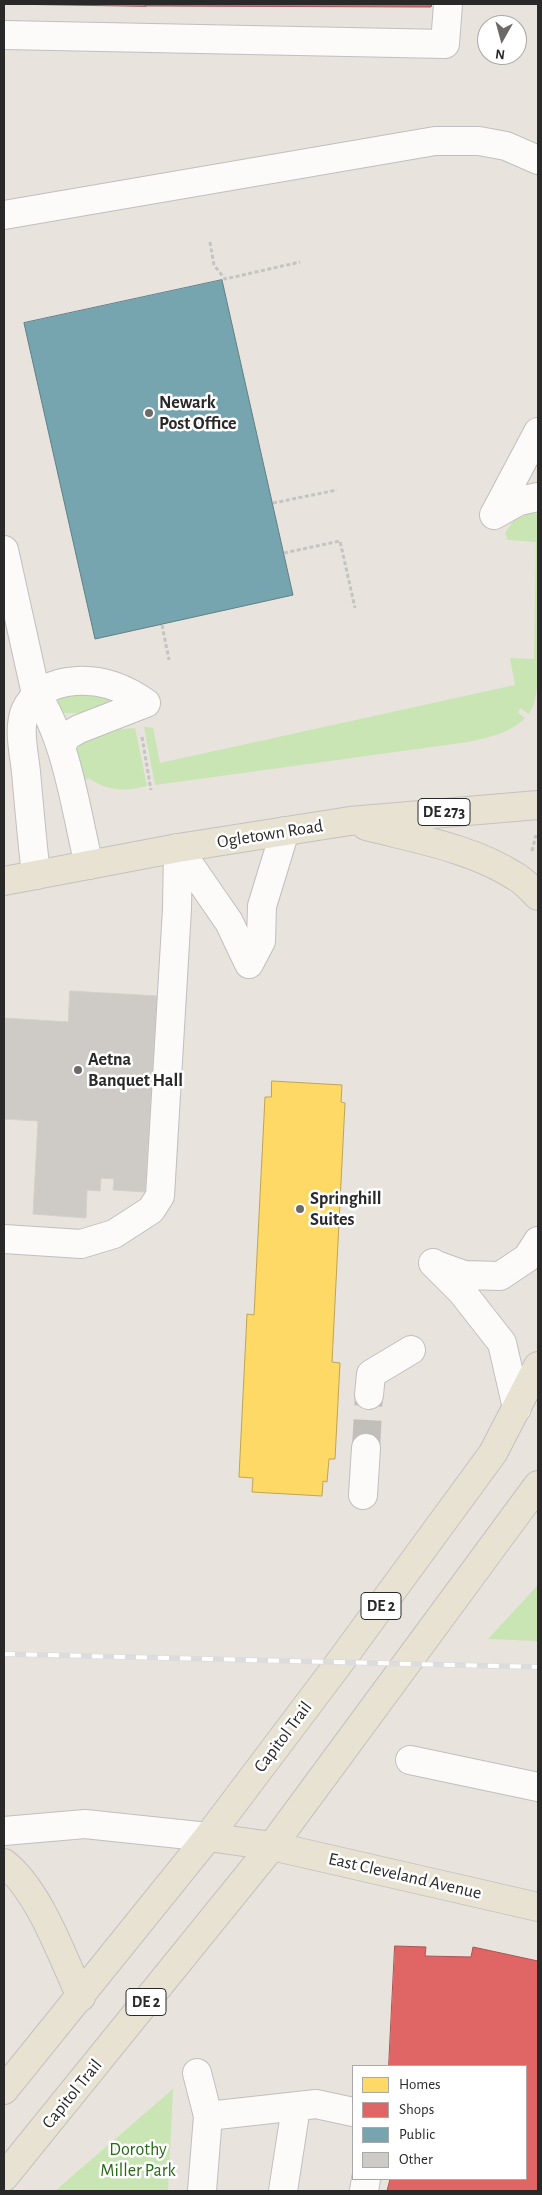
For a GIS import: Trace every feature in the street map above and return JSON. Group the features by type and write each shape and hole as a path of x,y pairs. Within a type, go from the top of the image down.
{"main road":[{"name":"Ogletown Road","path":"4,881 178,848 350,821 538,805"},
{"path":"350,821 465,853 495,865 517,877 538,896"},
{"name":"Capitol Trail","path":"4,2090 81,1997 208,1837 343,1658 493,1453 538,1366"},
{"name":"Capitol Trail","path":"4,2177 272,1846 538,1485"},
{"name":"East Cleveland Avenue","path":"208,1837 272,1846 538,1907"},
{"path":"4,1863 20,1878 48,1925 81,1997"}],"street":[{"path":"4,35 445,44 448,4"},
{"path":"4,215 435,141 479,140 506,146 538,160"},
{"path":"538,432 494,516 519,501 538,497"},
{"path":"4,550 10,607 36,694 50,718 61,746 89,865"},
{"path":"36,875 22,738 25,712 36,694 58,684 93,681 114,684 131,692 146,703 79,729 67,736 61,746"},
{"path":"178,848 229,922 249,964 261,941 262,906 285,831"},
{"path":"4,1239 81,1244 114,1234 150,1210 160,1196 176,918 178,848"},
{"path":"517,1408 502,1343 462,1292 433,1264 464,1275 500,1276 527,1258 538,1241"},
{"path":"369,1395 370,1374 411,1350"},
{"path":"363,1495 366,1448"},
{"path":"410,1760 538,1787"},
{"path":"4,1831 85,1824 208,1837"},
{"path":"197,2073 208,2116 202,2191"},
{"path":"208,2116 316,2104 352,2112"},
{"path":"282,2191 296,2107"}],"path":[{"path":"210,242 214,265 225,279 300,262"},
{"path":"273,503 337,490"},
{"path":"284,553 340,542 355,608"},
{"path":"162,625 169,660"},
{"path":"141,733 151,790"}],"green space":[{"path":"531,513 538,514 538,677 533,705 529,714 520,708 518,713 525,718 519,723 498,734 468,742 155,785 144,727 153,728 160,763 515,685 510,658 534,659 536,542 508,540 505,533 514,520"},
{"path":"81,689 114,699 112,705 83,713 59,713 58,699 60,695"},
{"path":"135,728 147,786 123,790 103,786 88,778 84,782 74,754 86,739 100,732"},
{"path":"538,1585 538,1641 488,1639"},
{"name":"Dorothy Miller Park","path":"173,2089 168,2191 55,2191"}],"building: Homes":[{"name":"Springhill Suites","path":"272,1081 342,1085 341,1102 345,1103 332,1362 340,1363 335,1459 329,1459 327,1482 323,1481 322,1496 252,1492 253,1478 239,1477 247,1314 254,1315 265,1097 271,1097"}],"building: Shops":[{"path":"4,4 146,4 146,6"},
{"path":"146,4 432,4 431,7 146,6"},
{"path":"395,1946 426,1947 425,1956 471,1957 473,1947 538,1961 538,2191 387,2191 390,2180 527,2180 527,2065 389,2065"}],"building: Public":[{"name":"Newark Post Office","path":"222,280 293,595 95,639 24,323"}],"building: Other":[{"name":"Aetna Banquet Hall","path":"70,991 157,996 145,1192 113,1190 114,1179 101,1178 100,1191 87,1190 86,1218 33,1214 38,1121 4,1119 4,1018 68,1022"}],"tunnel":[{"path":"366,1448 369,1395"}],"railway":[{"path":"4,1654 538,1667"}],"place":[{"name":"Newark Post Office","path":"149,413"},
{"name":"Aetna Banquet Hall","path":"78,1070"},
{"name":"Springhill Suites","path":"300,1209"}]}
